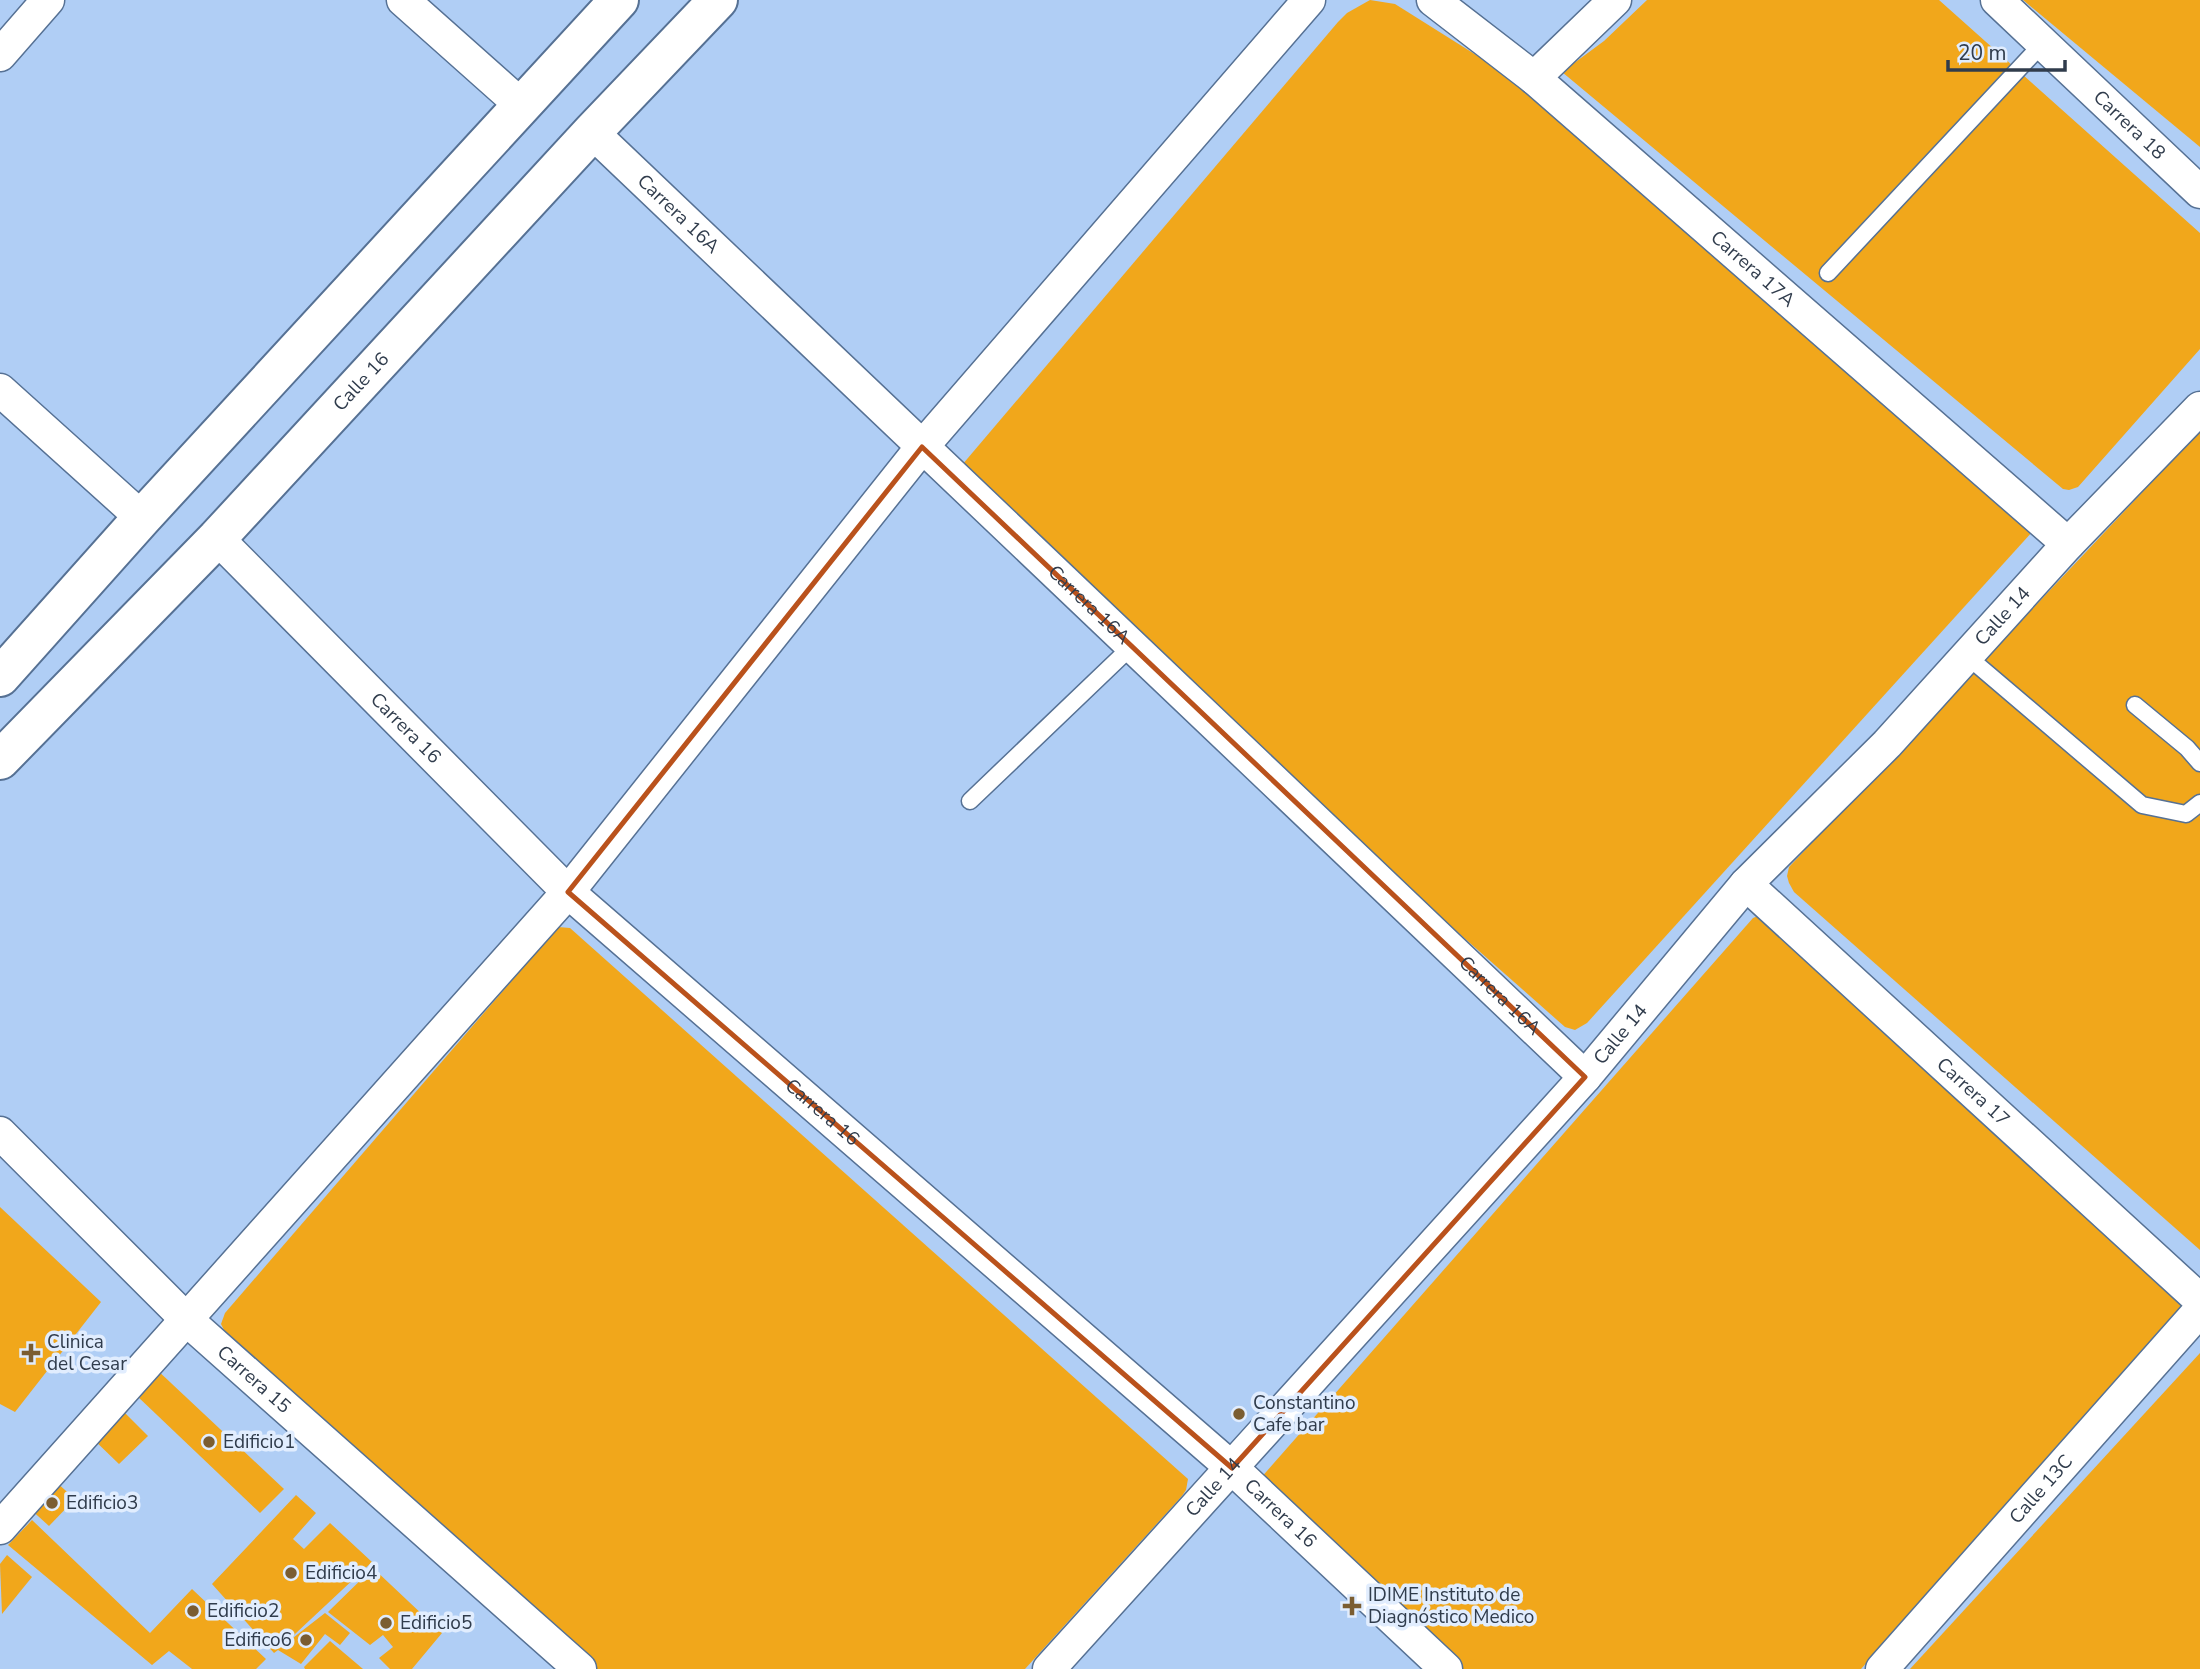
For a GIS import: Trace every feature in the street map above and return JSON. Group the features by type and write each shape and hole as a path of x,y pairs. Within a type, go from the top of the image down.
{"main road":[{"path":"0,677 142,518 619,0"},
{"name":"Calle 16","path":"0,760 217,538 592,132 718,0"}],"street":[{"path":"0,55 48,0"},
{"path":"403,0 521,105"},
{"path":"0,1528 568,892 922,447 1309,0"},
{"name":"Carrera 17A","path":"1433,0 1534,78 2068,544"},
{"path":"1534,78 1615,0"},
{"name":"Carrera 18","path":"1997,0 2200,192"},
{"name":"Carrera 16A","path":"592,132 1585,1077"},
{"path":"0,390 142,518"},
{"name":"Calle 14","path":"1049,1669 1585,1077 1746,884 1887,744 2068,544 2200,408"},
{"name":"Carrera 16","path":"217,538 568,892 1232,1468 1446,1669"},
{"name":"Carrera 17","path":"1746,884 2200,1300"},
{"name":"Carrera 15","path":"0,1133 187,1320 580,1669"},
{"name":"Calle 13C","path":"1882,1669 2200,1310"}],"lane":[{"path":"1828,273 2043,43"},
{"path":"970,800 1132,646"},
{"path":"1967,656 2142,805 2186,814 2200,803"},
{"path":"2135,705 2187,748 2200,763"}],"highlighted area":[{"path":"922,447 1585,1077 1232,1468 568,892"}],"building":[{"path":"1370,0 1395,4 1500,70 1626,163 2033,531 1587,1023 1575,1030 1565,1027 988,518 962,465 1338,22 1347,13"},
{"path":"1647,0 1939,0 2200,233 2200,349 2078,487 2063,489 1562,72 1604,41"},
{"path":"2023,0 2200,0 2200,147"},
{"path":"2200,431 2200,1250 1794,892 1787,876 1789,867"},
{"path":"1758,916 2185,1302 1861,1669 1441,1669 1259,1480 1753,918"},
{"path":"558,927 570,928 1188,1479 1182,1496 1025,1669 596,1669 224,1330 221,1324 225,1313"},
{"name":"Clinica del Cesar","path":"0,1207 101,1302 15,1412 0,1404"},
{"path":"2200,1353 2200,1669 1910,1669"},
{"name":"Edificio1","path":"155,1368 284,1489 260,1513 136,1395"},
{"path":"118,1406 148,1436 119,1464 90,1436"},
{"name":"Edificio3","path":"55,1481 75,1499 49,1526 28,1507"},
{"name":"Edificio4","path":"296,1495 316,1513 293,1539 304,1549 330,1523 372,1562 280,1648 325,1613 350,1633 340,1645 325,1634 301,1664 278,1650 274,1653 212,1584"},
{"name":"Edificio2","path":"32,1520 150,1633 192,1589 266,1659 256,1669 192,1669 169,1651 152,1665 8,1545"},
{"path":"7,1555 32,1577 2,1614 0,1564"},
{"name":"Edificio5","path":"373,1568 442,1633 412,1669 390,1669 379,1658 393,1647 383,1635 370,1645 328,1612"},
{"path":"330,1641 363,1669 305,1669"}],"place":[{"name":"Clinica del Cesar","path":"31,1353"},
{"name":"Constantino Cafe bar","path":"1239,1414"},
{"name":"Edificio1","path":"209,1442"},
{"name":"Edificio3","path":"52,1503"},
{"name":"Edificio4","path":"291,1573"},
{"name":"IDIME Instituto de Diagnóstico Medico","path":"1352,1606"},
{"name":"Edificio2","path":"193,1611"},
{"name":"Edificio5","path":"386,1623"},
{"name":"Edifico6","path":"306,1640"}]}
